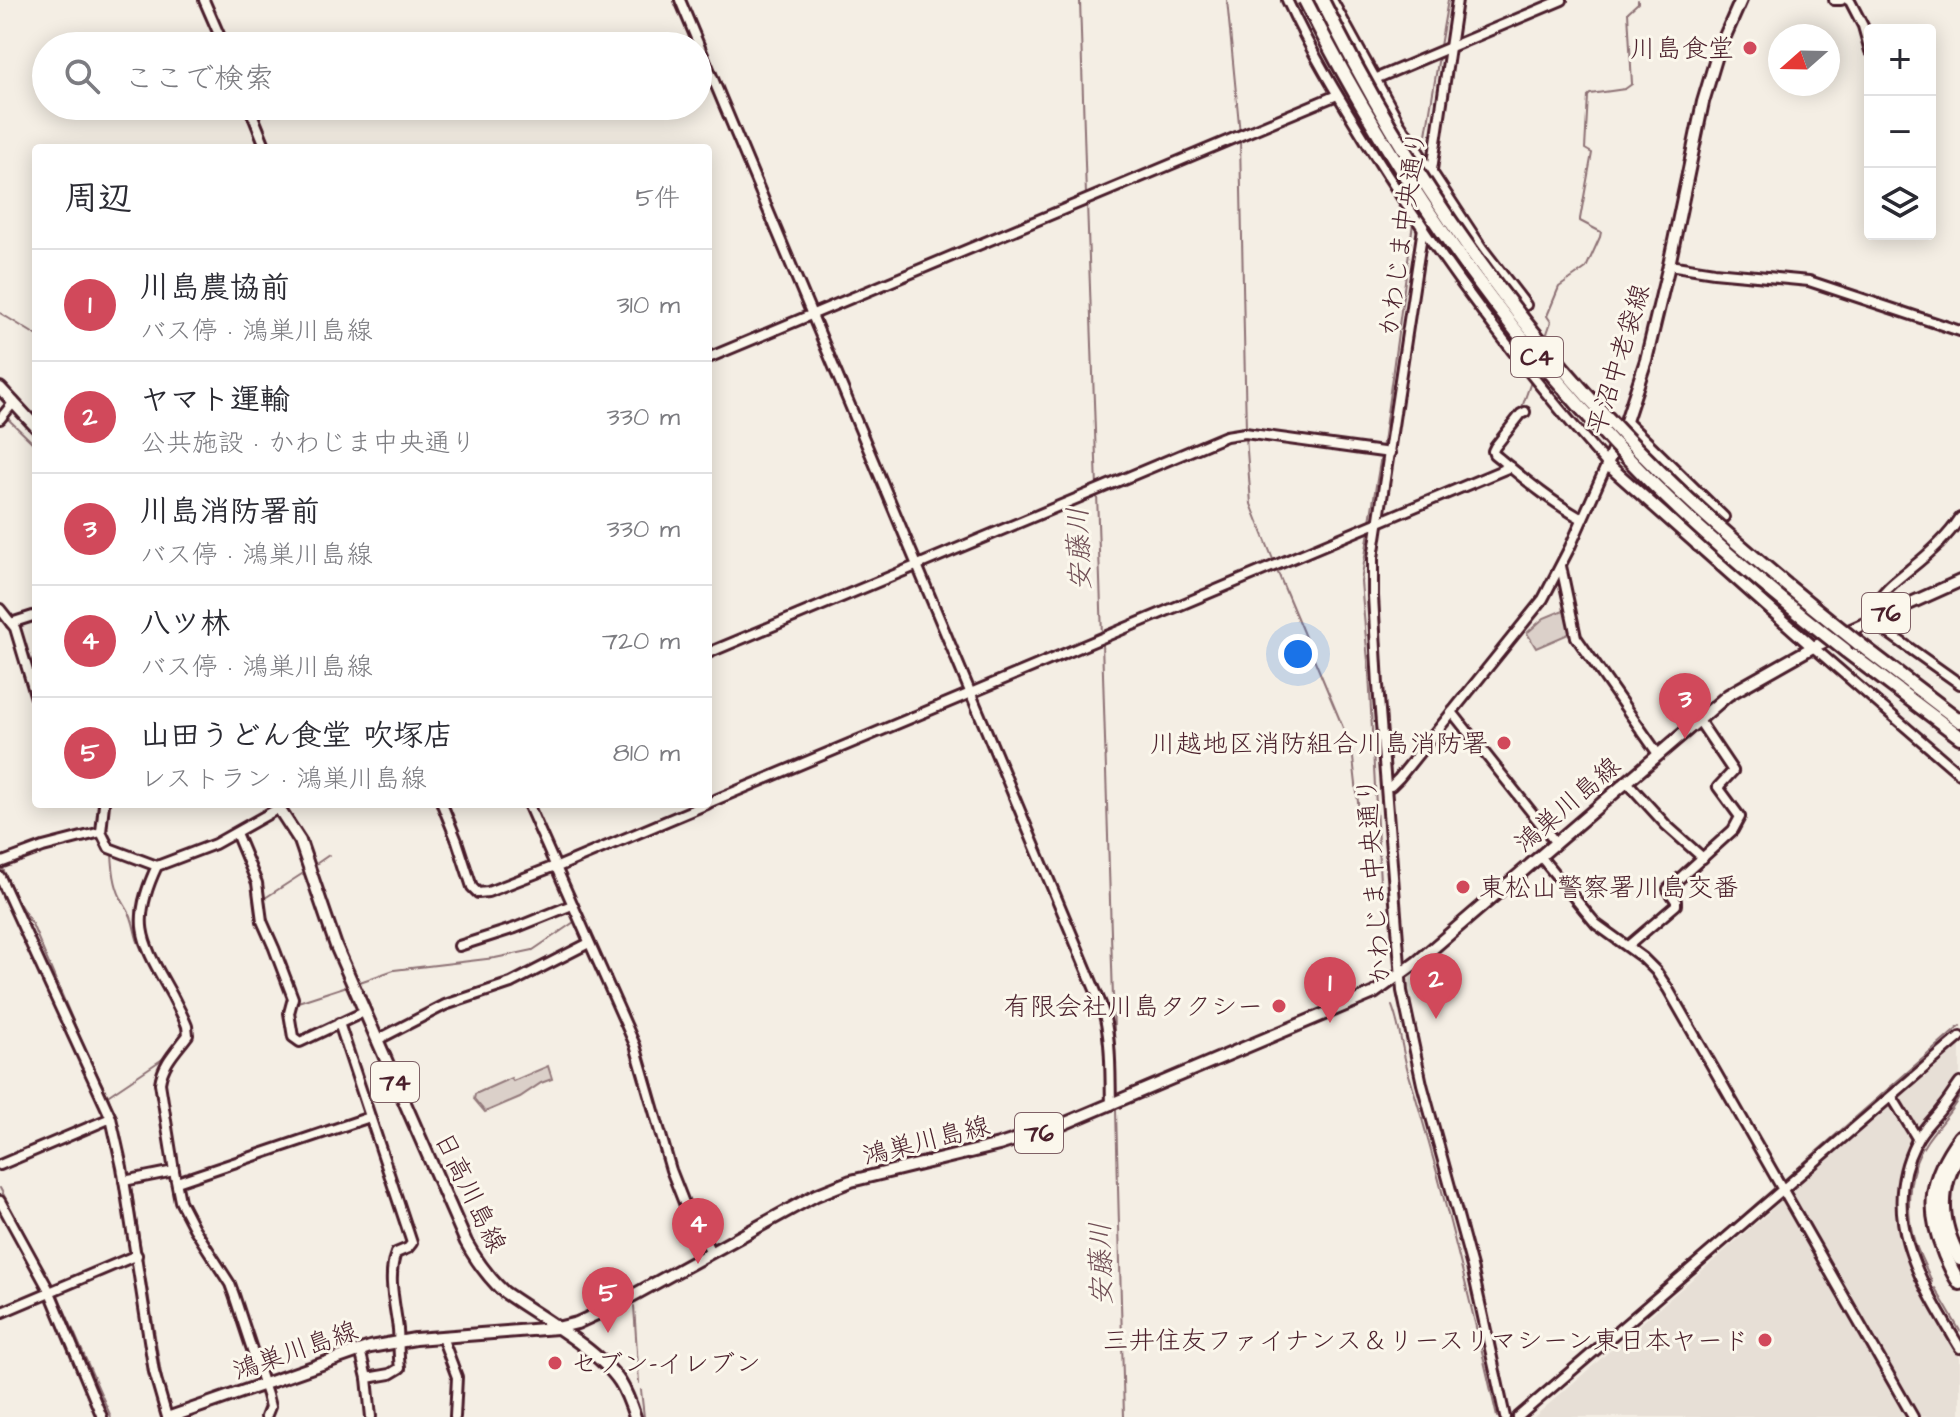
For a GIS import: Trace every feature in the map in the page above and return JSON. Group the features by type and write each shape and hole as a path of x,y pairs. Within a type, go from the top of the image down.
{"highway":[{"name":"C4","path":"1305,0 1349,84 1406,179 1472,273 1542,363 1609,439 1697,526 1845,650 1960,737"},
{"name":"C4","path":"1322,0 1389,127 1417,170 1483,266 1552,354 1608,418 1659,471 1745,551 1858,643 1960,719"},
{"path":"1958,1283 1940,1242 1932,1205 1938,1171 1960,1137"},
{"path":"1960,1153 1947,1181 1943,1207 1951,1243 1960,1259"}],"main road":[{"name":"平沼中老袋線","path":"1741,0 1718,52 1703,102 1646,360 1626,421 1607,464 1813,647"},
{"path":"0,388 32,422"},
{"name":"鴻巣川島線","path":"169,1417 360,1350 398,1341 557,1328 577,1323 833,1187 1026,1137 1111,1105 1374,993 1400,976 1698,719 1744,685 1813,647 1960,581"},
{"name":"日高川島線","path":"279,808 300,841 332,934 364,1012 477,1262 504,1292 606,1365 628,1396 635,1417"}],"street":[{"path":"204,0 218,32"},
{"path":"680,0 693,32"},
{"path":"1287,0 1337,95 1423,231 1494,326 1607,464 1543,599 1399,778 1391,786 1386,786"},
{"path":"1332,0 1399,122 1482,248 1526,305 1494,326"},
{"name":"かわじま中央通り","path":"1457,0 1372,575 1404,1005 1472,1267 1505,1417"},
{"path":"1375,79 1562,0"},
{"path":"1834,0 1841,0"},
{"path":"1848,0 1864,30"},
{"path":"712,77 1101,1004 1110,1043 1111,1105"},
{"path":"712,356 1337,95"},
{"path":"255,120 264,144"},
{"path":"1669,265 1809,281 1960,331"},
{"path":"0,419 14,402"},
{"path":"1525,412 1493,451 1582,519"},
{"path":"1626,421 1724,517 1697,546"},
{"path":"712,651 1226,436 1245,433 1390,453"},
{"path":"712,802 1510,467"},
{"path":"1960,518 1936,547 1884,591 1875,606 1874,619 1960,684"},
{"path":"1561,566 1576,637 1658,754"},
{"path":"0,609 15,628 32,685"},
{"path":"11,623 32,616"},
{"path":"1813,647 1960,774"},
{"path":"1452,712 1556,843"},
{"path":"1628,946 1676,905 1668,889 1733,830 1740,817 1718,787 1733,771 1698,719"},
{"path":"1627,782 1666,825 1703,858"},
{"path":"104,808 101,832 109,848 157,866 215,844 275,808"},
{"path":"444,808 472,887 478,893 555,867 697,808"},
{"path":"530,808 635,1045 671,1170 695,1225 711,1252"},
{"path":"0,863 43,847 101,832"},
{"path":"236,833 257,883 264,928 293,998 289,1013 293,1037 300,1042 364,1012"},
{"path":"1540,856 1596,924 1643,958 1668,989 1913,1417"},
{"path":"157,866 141,914 143,939 184,1018 188,1035 168,1061 160,1083 174,1171 180,1201 230,1284 270,1407 266,1417"},
{"path":"0,877 111,1118 137,1255 154,1372 169,1417"},
{"path":"459,946 572,905"},
{"path":"377,1040 445,1005 511,983 589,943"},
{"path":"339,1023 411,1239 411,1246 394,1256 393,1290 400,1368 390,1374 367,1378"},
{"path":"1518,1417 1960,1037"},
{"path":"1960,1083 1917,1138 1909,1157 1900,1211 1916,1269 1960,1348"},
{"path":"1892,1097 1917,1138"},
{"path":"177,1182 370,1117"},
{"path":"0,1165 111,1118"},
{"path":"124,1181 174,1171"},
{"path":"0,1201 50,1292 102,1417"},
{"path":"0,1313 137,1255"},
{"path":"442,1337 457,1377 455,1417"},
{"path":"360,1350 371,1417"}],"shaded area":[{"path":"1566,609 1571,633 1536,648 1527,633 1544,618"},
{"path":"1960,1041 1960,1074 1910,1138 1898,1173 1894,1199 1895,1216 1908,1262 1960,1357 1960,1417 1534,1417 1769,1212 1801,1180"},
{"path":"548,1066 552,1079 520,1097 485,1112 474,1099 475,1094"}],"waterway":[{"name":"安藤川","path":"1080,0 1086,196"},
{"path":"1227,0 1240,134"},
{"path":"1440,46 1448,0"},
{"path":"1545,339 1551,322 1547,316 1559,287 1586,268 1600,237 1601,232 1580,221 1592,153 1585,149 1588,96 1625,89 1632,84 1628,12 1638,0"},
{"path":"1423,153 1439,56"},
{"path":"1240,141 1246,430"},
{"name":"安藤川","path":"1087,202 1097,488"},
{"path":"1382,450 1413,223"},
{"path":"0,313 32,333"},
{"path":"1521,410 1532,379"},
{"path":"5,416 32,442"},
{"path":"1246,437 1251,504 1274,562"},
{"path":"1370,521 1381,456"},
{"name":"安藤川","path":"1097,494 1102,636"},
{"path":"1882,601 1944,548 1960,528"},
{"path":"1369,531 1361,582 1380,882"},
{"path":"1276,568 1352,749 1360,820"},
{"name":"安藤川","path":"1102,642 1116,1095"},
{"path":"107,812 108,808"},
{"path":"535,808 543,829"},
{"path":"106,823 110,840"},
{"path":"112,854 119,893 131,917 139,944 177,1017 182,1035"},
{"path":"313,866 329,855"},
{"path":"1,864 15,897 32,924 108,1096 129,1175"},
{"path":"265,912 265,898 305,872"},
{"path":"266,918 294,990"},
{"path":"357,983 394,970 495,958 533,950 577,920"},
{"path":"606,970 639,1041 663,1129"},
{"path":"296,996 298,1002 347,986"},
{"path":"1392,1006 1497,1417"},
{"path":"1783,1181 1960,1026"},
{"path":"109,1095 167,1056"},
{"path":"1932,1282 1913,1236 1909,1212 1910,1187 1921,1151 1960,1096"},
{"name":"安藤川","path":"1116,1110 1124,1417"},
{"path":"130,1181 164,1392"},
{"path":"1575,1362 1778,1185"},
{"path":"0,1188 52,1285"},
{"path":"1935,1288 1960,1331"},
{"path":"56,1291 111,1417"},
{"path":"634,1306 639,1383"},
{"path":"641,1390 644,1417"}],"place":[{"name":"川島食堂","path":"1750,48"},
{"name":"川島消防署前","path":"1685,739"},
{"name":"川越地区消防組合川島消防署","path":"1504,743"},
{"name":"東松山警察署川島交番","path":"1463,887"},
{"name":"有限会社川島タクシー","path":"1279,1006"},
{"name":"ヤマト運輸","path":"1436,1019"},
{"name":"川島農協前","path":"1330,1023"},
{"name":"八ツ林","path":"698,1264"},
{"name":"山田うどん食堂 吹塚店","path":"608,1333"},
{"name":"三井住友ファイナンス＆リースリマシーン東日本ヤード","path":"1765,1340"},
{"name":"セブン-イレブン","path":"555,1363"}]}
